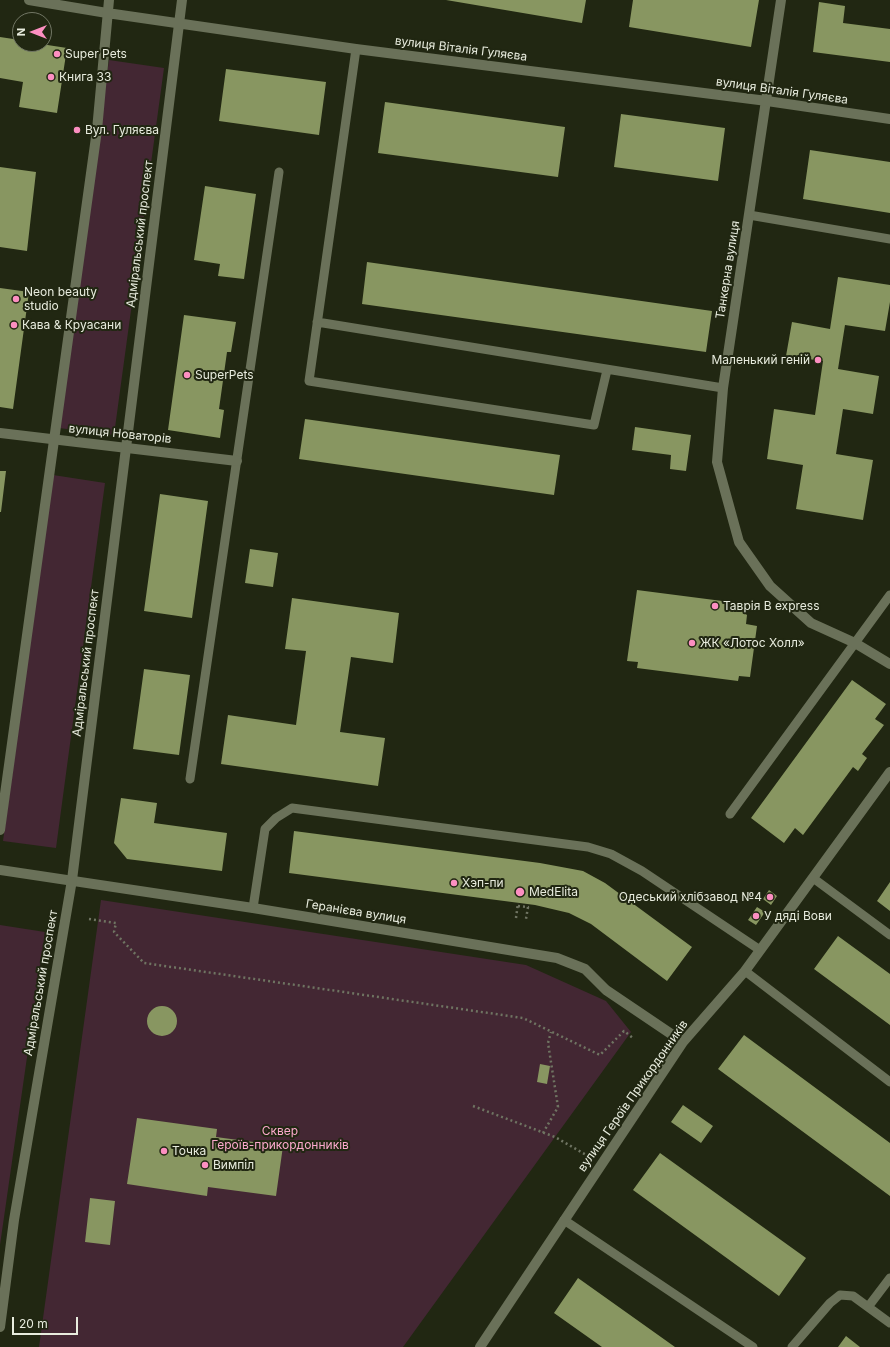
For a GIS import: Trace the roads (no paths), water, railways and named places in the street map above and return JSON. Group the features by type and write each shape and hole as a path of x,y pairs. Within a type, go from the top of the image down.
{"street":[{"name":"вулиця Віталія Гуляєва","path":"29,0 179,24 356,49 767,101 890,119"},
{"path":"0,830 97,130 109,0"},
{"name":"Адміральський проспект","path":"0,1327 14,1220 72,880 182,0"},
{"name":"Танкерна вулиця","path":"781,0 723,388 717,462 739,542 770,586 811,623 855,643"},
{"name":"вулиця Новаторів","path":"0,433 237,461"},
{"path":"855,643 890,664"},
{"name":"вулиця Героїв Прикордонників","path":"480,1347 683,1042 745,971 890,772"},
{"name":"Геранієва вулиця","path":"0,870 252,908 557,958 585,969 606,990 683,1042"}],"lane":[{"path":"356,49 309,381 594,425 607,370"},
{"path":"190,778 278,172"},
{"path":"749,215 890,239"},
{"path":"317,322 723,388"},
{"path":"730,814 890,595"},
{"path":"252,908 265,829 276,818 292,808 588,847 611,854 642,871 760,950"},
{"path":"812,878 890,935"},
{"path":"745,971 890,1082"},
{"path":"564,1220 752,1347"},
{"path":"868,1307 890,1278"},
{"path":"792,1347 830,1303 840,1295 853,1296 890,1323"}],"place":[{"name":"Super Pets","path":"57,54"},
{"name":"Книга 33","path":"51,77"},
{"name":"Вул. Гуляєва","path":"77,130"},
{"name":"Neon beauty studio","path":"16,299"},
{"name":"Кава & Круасани","path":"14,325"},
{"name":"Маленький геній","path":"818,360"},
{"name":"SuperPets","path":"187,375"},
{"name":"Таврія В express","path":"715,606"},
{"name":"ЖК «Лотос Холл»","path":"692,643"},
{"name":"Хэп-пи","path":"454,883"},
{"name":"MedElita","path":"520,892"},
{"name":"Одеський хлібзавод №4","path":"770,897"},
{"name":"У дяді Вови","path":"756,916"},
{"name":"Точка","path":"164,1151"},
{"name":"Вимпіл","path":"205,1165"}],"park label":[{"name":"Сквер Героїв-прикордонників","path":"280,1138"}]}
